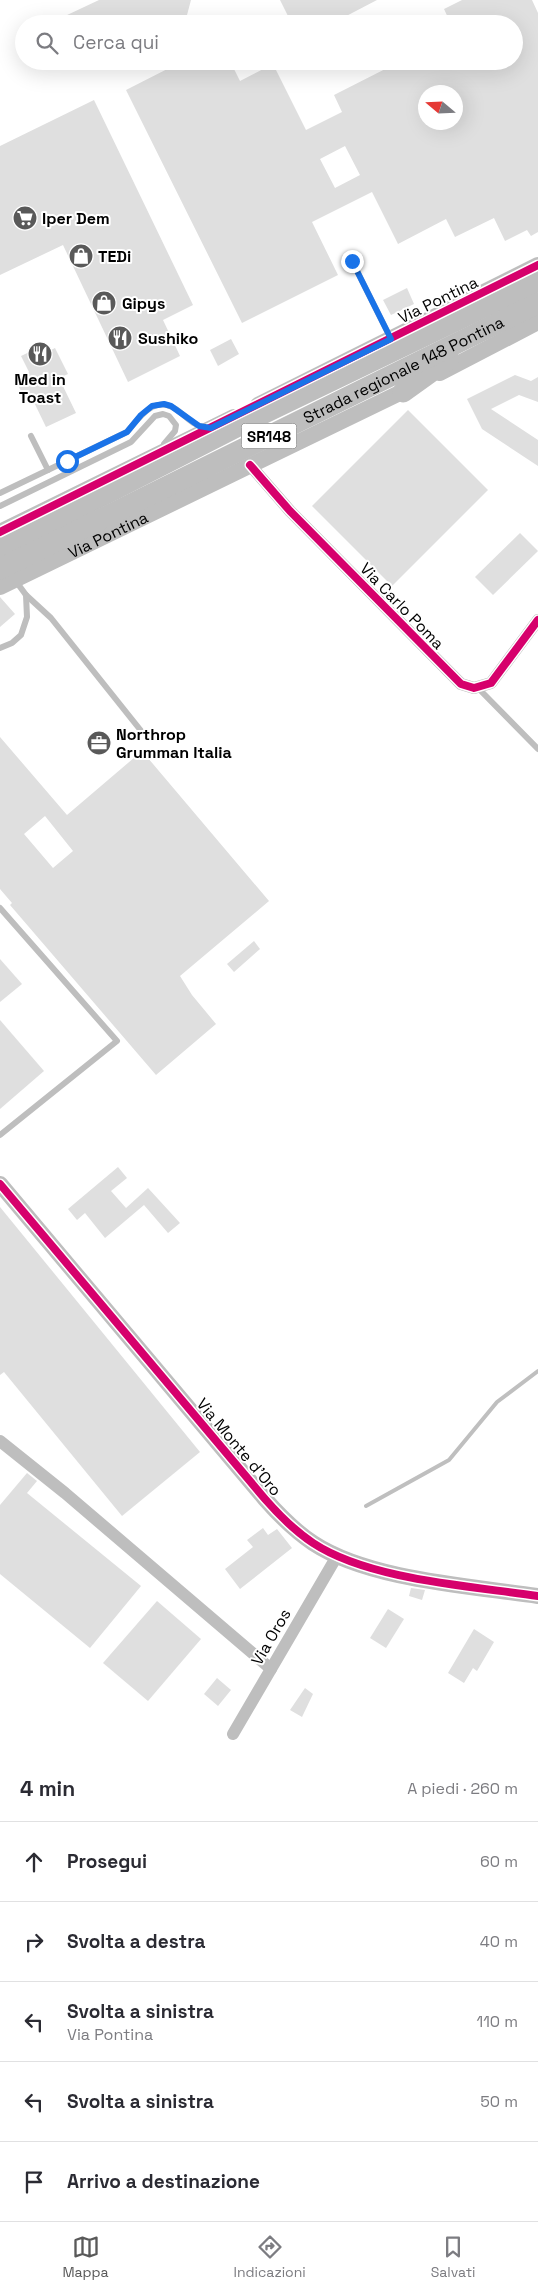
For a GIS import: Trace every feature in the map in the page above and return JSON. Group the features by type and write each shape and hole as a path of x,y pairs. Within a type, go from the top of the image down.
{"highway":[{"name":"Strada regionale 148 Pontina","path":"0,548 254,418 538,282"},
{"name":"Strada regionale 148 Pontina","path":"5,578 538,303"},
{"path":"403,392 498,323"}],"street":[{"name":"Via Pontina","path":"0,532 538,265"},
{"name":"Via Pontina","path":"5,578 403,392 538,322"},
{"name":"Via Carlo Poma","path":"250,465 290,511 455,679 465,686 478,688"},
{"path":"478,688 491,683 498,677 538,620"},
{"name":"Via Monte d'Oro","path":"0,1184 270,1505 305,1537 337,1556 370,1567 538,1596"},
{"path":"0,1442 65,1493 271,1669"},
{"name":"Via Oros","path":"233,1734 337,1556"}],"lane":[{"path":"352,261 391,339"},
{"path":"0,494 127,432 141,415 152,406 164,404 171,406 199,426 211,428"},
{"path":"0,506 132,442 155,416 163,414 169,416 174,421 176,425 175,431 168,442 151,453 120,467 102,481"},
{"path":"31,436 48,470"},
{"path":"5,578 26,594 51,618 142,732"},
{"path":"0,648 17,639 24,629 27,617 26,594"},
{"path":"478,688 538,749"},
{"path":"0,908 116,1041 0,1135"}],"building":[{"path":"99,0 191,0 187,15 67,15"},
{"path":"280,0 377,0 348,15 288,15"},
{"path":"462,0 532,0 538,13 538,232 531,236 527,230 505,241 494,218 455,237 446,219 398,244 372,192 312,222 338,275 242,323 126,90 165,70 234,70 240,81 261,70 276,70 306,130 342,112 334,95 383,70 523,70 523,15 447,15 444,9","holes":["345,146 360,175 335,188 320,159"]},
{"path":"94,100 193,305 163,320 180,356 128,382 63,245 0,275 0,146"},
{"path":"407,288 414,304 391,315 383,300"},
{"path":"231,339 239,354 218,366 210,350"},
{"path":"42,346 45,353 55,348 68,374 59,378 76,413 46,427 30,394 24,397 15,379 29,372 21,356"},
{"path":"515,375 531,381 538,377 538,402 519,395 491,409 538,440 538,466 482,429 467,399"},
{"path":"408,410 488,490 392,586 312,506"},
{"path":"520,533 538,551 493,595 475,577"},
{"path":"0,597 15,614 0,627"},
{"path":"0,737 67,815 142,751 269,901 180,976 192,995 216,1024 156,1075 10,905 12,903 0,889","holes":["45,816 73,851 53,868 24,834"]},
{"path":"254,941 260,949 234,972 227,964"},
{"path":"0,959 22,984 0,1002"},
{"path":"0,1020 44,1071 0,1109"},
{"path":"118,1167 127,1178 111,1191 126,1208 148,1188 180,1223 168,1233 144,1205 105,1238 85,1213 77,1220 68,1209"},
{"path":"0,1207 200,1452 122,1516 4,1372 0,1375"},
{"path":"27,1473 37,1481 27,1493 141,1586 90,1648 0,1574 0,1505"},
{"path":"263,1528 268,1535 277,1529 292,1548 240,1589 225,1569 253,1547 247,1540"},
{"path":"411,1588 425,1590 422,1600 409,1596"},
{"path":"157,1601 201,1639 148,1701 103,1663"},
{"path":"388,1609 404,1619 386,1648 370,1638"},
{"path":"474,1629 494,1642 477,1671 473,1668 464,1683 448,1673"},
{"path":"217,1678 231,1690 218,1706 204,1694"},
{"path":"305,1688 313,1694 302,1717 290,1710"}],"waterway":[{"path":"366,1506 449,1460 497,1402 538,1371"}],"cycle path":[{"path":"0,532 538,265"},
{"path":"250,465 290,511 461,684 474,688 491,683 538,620"},
{"path":"0,1184 265,1499 306,1538 336,1555 391,1573 452,1585 538,1596"}],"place":[{"name":"Iper Dem","path":"25,218"},
{"name":"TEDi","path":"81,256"},
{"name":"Gipys","path":"104,303"},
{"name":"Sushiko","path":"120,338"},
{"name":"Med in Toast","path":"40,354"},
{"name":"Northrop Grumman Italia","path":"99,743"}],"route":[{"path":"67,461 127,432 141,415 152,406 164,404 171,406 199,426 211,428 391,339 352,261"}]}
